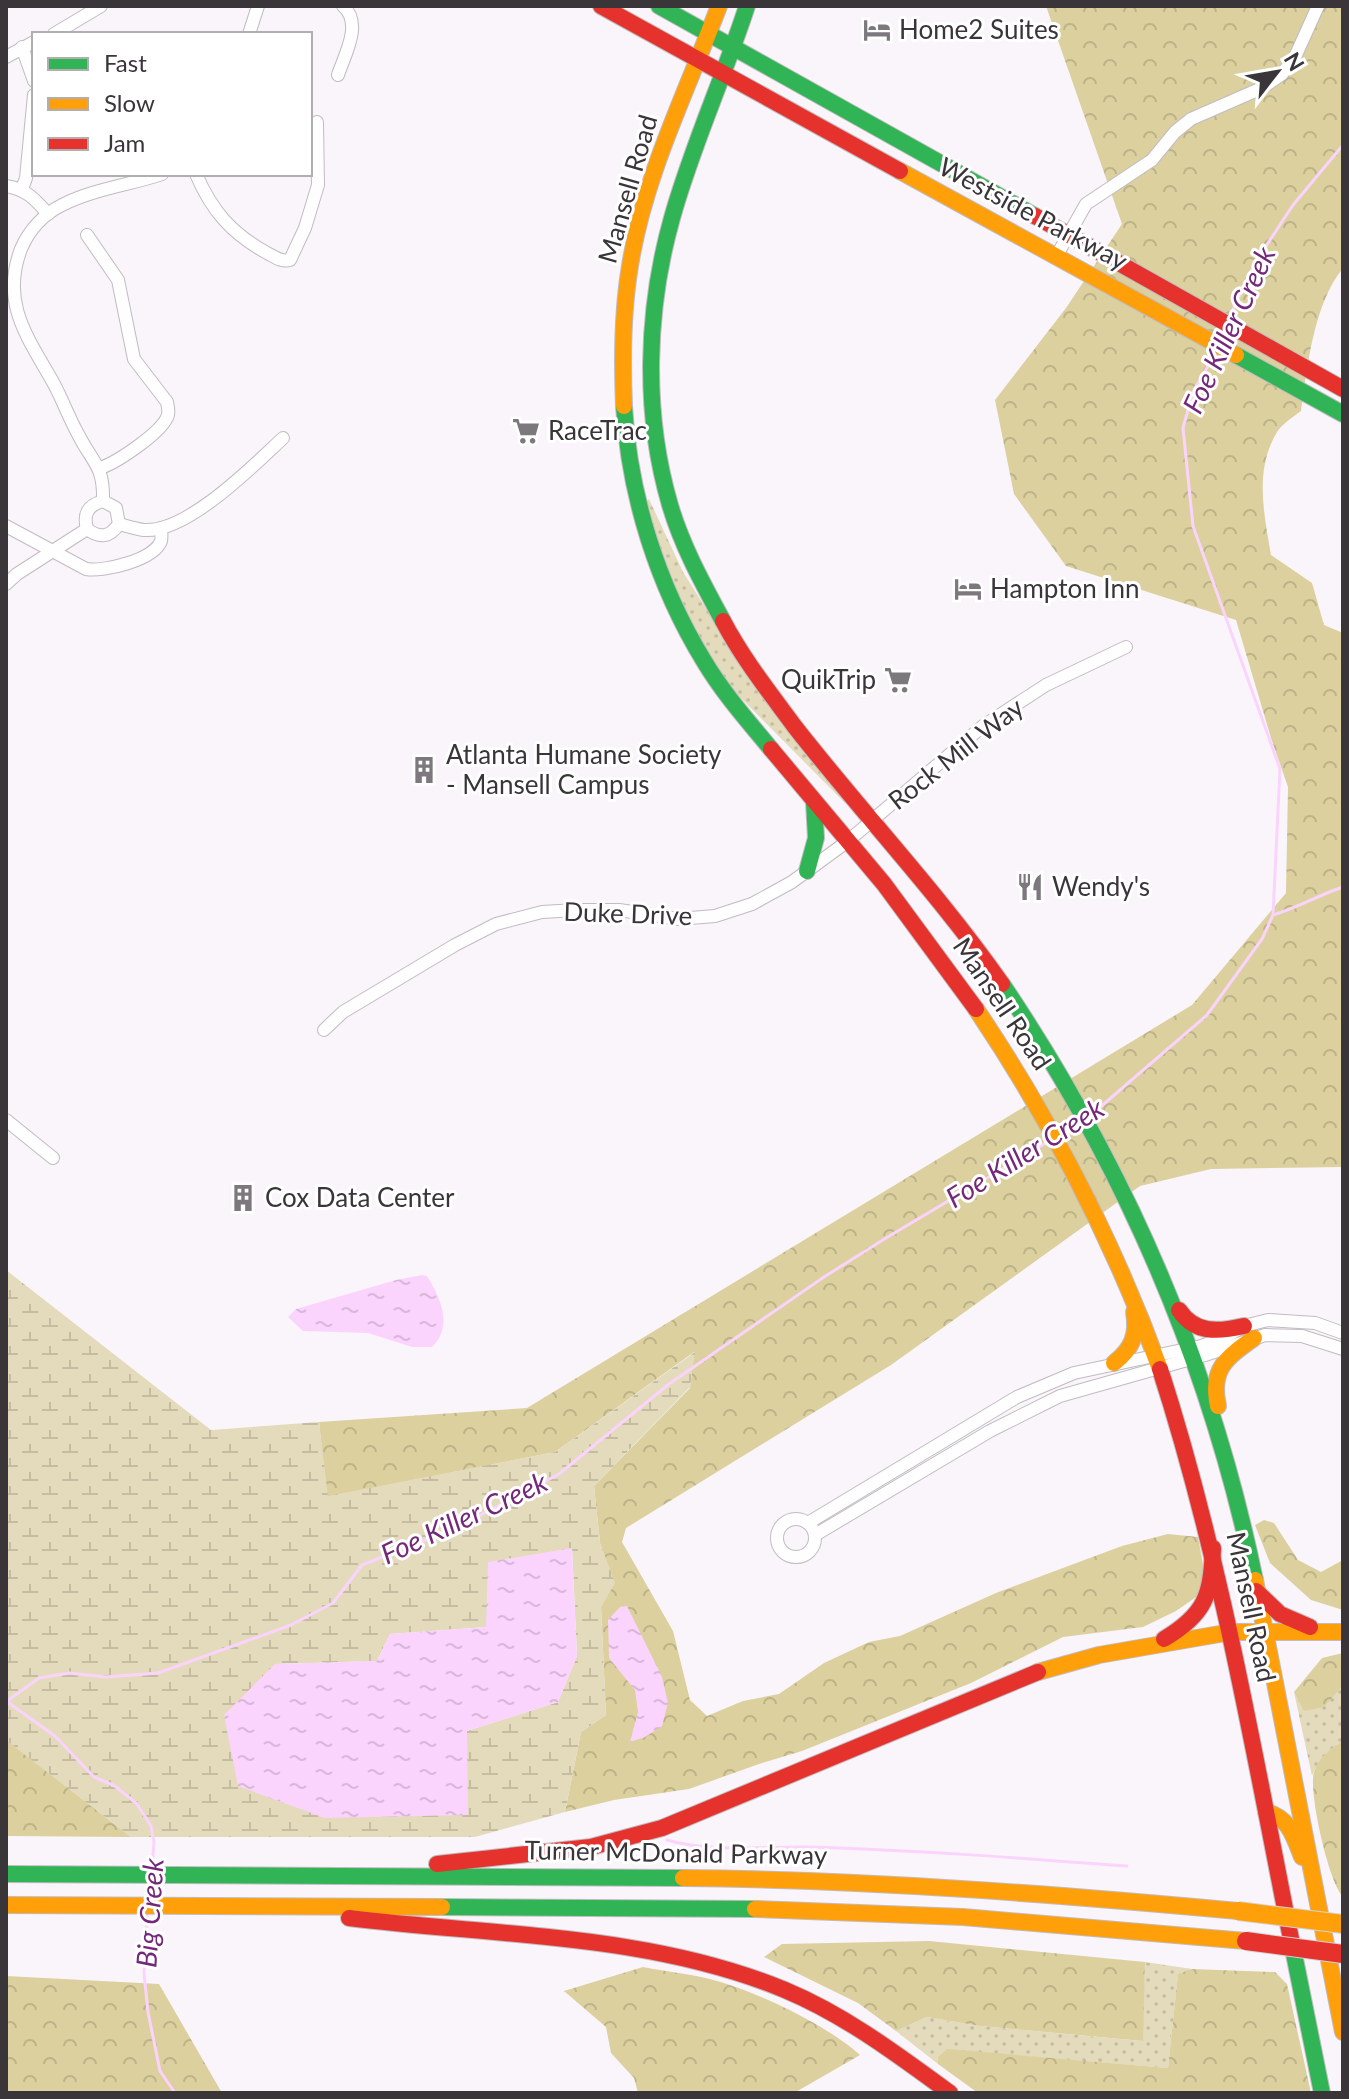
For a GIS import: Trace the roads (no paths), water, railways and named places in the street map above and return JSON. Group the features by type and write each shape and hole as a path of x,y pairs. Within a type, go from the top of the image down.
{"main road":[{"name":"Westside Parkway","path":"601,6 1343,414"},
{"name":"Westside Parkway","path":"659,6 1343,389"},
{"name":"Mansell Road","path":"719,6 651,185 637,227 629,271 624,307 621,385 640,504 659,566 688,634 705,663 745,719 919,927 986,1021 1079,1179 1130,1287 1188,1451 1213,1548 1322,2093"},
{"name":"Mansell Road","path":"747,6 677,206 657,287 652,407 661,472 701,582 742,656 977,950 1026,1018 1110,1164 1161,1275 1191,1354 1228,1470 1264,1630 1343,2032"},
{"path":"807,871 815,854 818,824 814,801"},
{"path":"1161,1275 1183,1318 1192,1326 1216,1331 1249,1332"},
{"path":"1114,1363 1127,1353 1136,1333 1130,1287"},
{"path":"1228,1470 1230,1445 1213,1382 1224,1362 1249,1332"},
{"path":"1152,1646 1188,1626 1204,1608 1212,1588 1213,1548"},
{"path":"1256,1591 1280,1614 1323,1630"},
{"path":"344,1876 579,1849 636,1836 687,1819 819,1765 1031,1674 1099,1655 1231,1632 1343,1632"},
{"path":"1266,1812 1275,1813 1288,1826 1314,1884"},
{"name":"Turner McDonald Parkway","path":"6,1874 816,1880 1036,1892 1343,1924"},
{"name":"Turner McDonald Parkway","path":"6,1905 671,1907 842,1911 990,1919 1246,1941 1343,1954"},
{"path":"268,1906 413,1927 634,1948 715,1965 787,1991 831,2012 882,2043 950,2093"}],"street":[{"path":"57,32 101,6"},
{"path":"250,32 258,6"},
{"path":"338,75 354,25 351,12 343,6"},
{"path":"1057,255 1086,204 1152,160 1175,132 1191,119 1262,88 1282,74 1295,57 1318,6"},
{"path":"6,57 28,44 32,69"},
{"path":"22,189 26,178 32,116"},
{"path":"197,176 206,197 232,230 241,238 286,261 294,256 315,201 318,185 317,122"},
{"path":"103,501 100,468 79,437 53,382 20,328 12,301 9,274 24,241 48,214 75,199 143,177"},
{"path":"6,186 22,189 48,214"},
{"path":"87,235 118,280 134,359 167,402 169,410 164,423 124,458 100,468"},
{"path":"119,524 143,530 161,528 219,496 283,438"},
{"path":"103,501 116,508 119,524 113,533 95,535 87,529 87,510 93,503 103,501"},
{"path":"6,526 86,569 110,570 155,550 162,540 161,528"},
{"path":"6,584 87,529"},
{"name":"Rock Mill Way","path":"848,841 983,726 1046,685 1126,647"},
{"name":"Duke Drive","path":"324,1030 343,1012 496,924 542,912 576,910 619,910 678,919 715,916 752,904 807,871 848,841"},
{"path":"6,1120 53,1158"},
{"path":"815,1535 1041,1404 1158,1361 1191,1354 1278,1319 1328,1326 1343,1333"},
{"path":"1302,1321 1302,1336"},
{"path":"1249,1332 1302,1336 1343,1349"},
{"path":"808,1523 1017,1397 1064,1376 1114,1363 1158,1361"},
{"path":"793,1519 808,1523 815,1535 815,1543 806,1555 793,1557 782,1550 777,1539 781,1527 793,1519"}],"water":[{"path":"427,1276 432,1284 443,1312 442,1330 432,1347 412,1347 368,1333 303,1331 288,1317 296,1309"},
{"path":"572,1548 577,1656 558,1702 467,1731 468,1815 325,1818 238,1786 224,1715 275,1664 377,1661 390,1634 486,1627 488,1562"},
{"path":"627,1606 662,1677 668,1703 662,1726 630,1742 638,1712 635,1690 609,1658 608,1620 620,1607"}],"waterway":[{"name":"Foe Killer Creek","path":"1229,318 1255,263 1293,205 1343,145"},
{"name":"Foe Killer Creek","path":"1091,1115 1207,1015 1262,939 1273,915 1280,769 1193,526 1183,428 1193,392 1216,352"},
{"path":"1273,915 1343,887"},
{"name":"Foe Killer Creek","path":"1060,1134 1081,1121"},
{"name":"Foe Killer Creek","path":"7,1701 39,1678 69,1673 106,1677 158,1673 291,1625 333,1603 362,1565 458,1527 559,1474 669,1384 824,1277 1051,1140"},
{"name":"Big Creek","path":"6,1701 55,1736 94,1777 115,1786 137,1804 151,1826 154,1842 152,1868"},
{"path":"667,1840 719,1848 888,1850 1127,1866"},
{"name":"Big Creek","path":"147,1915 144,1973 148,2012 160,2071 175,2093"}],"place":[{"name":"Home2 Suites","path":"877,30"},
{"name":"RaceTrac","path":"526,431"},
{"name":"Hampton Inn","path":"968,589"},
{"name":"QuikTrip","path":"898,680"},
{"name":"Atlanta Humane Society - Mansell Campus","path":"424,770"},
{"name":"Wendy's","path":"1030,887"},
{"name":"Cox Data Center","path":"243,1198"}]}
